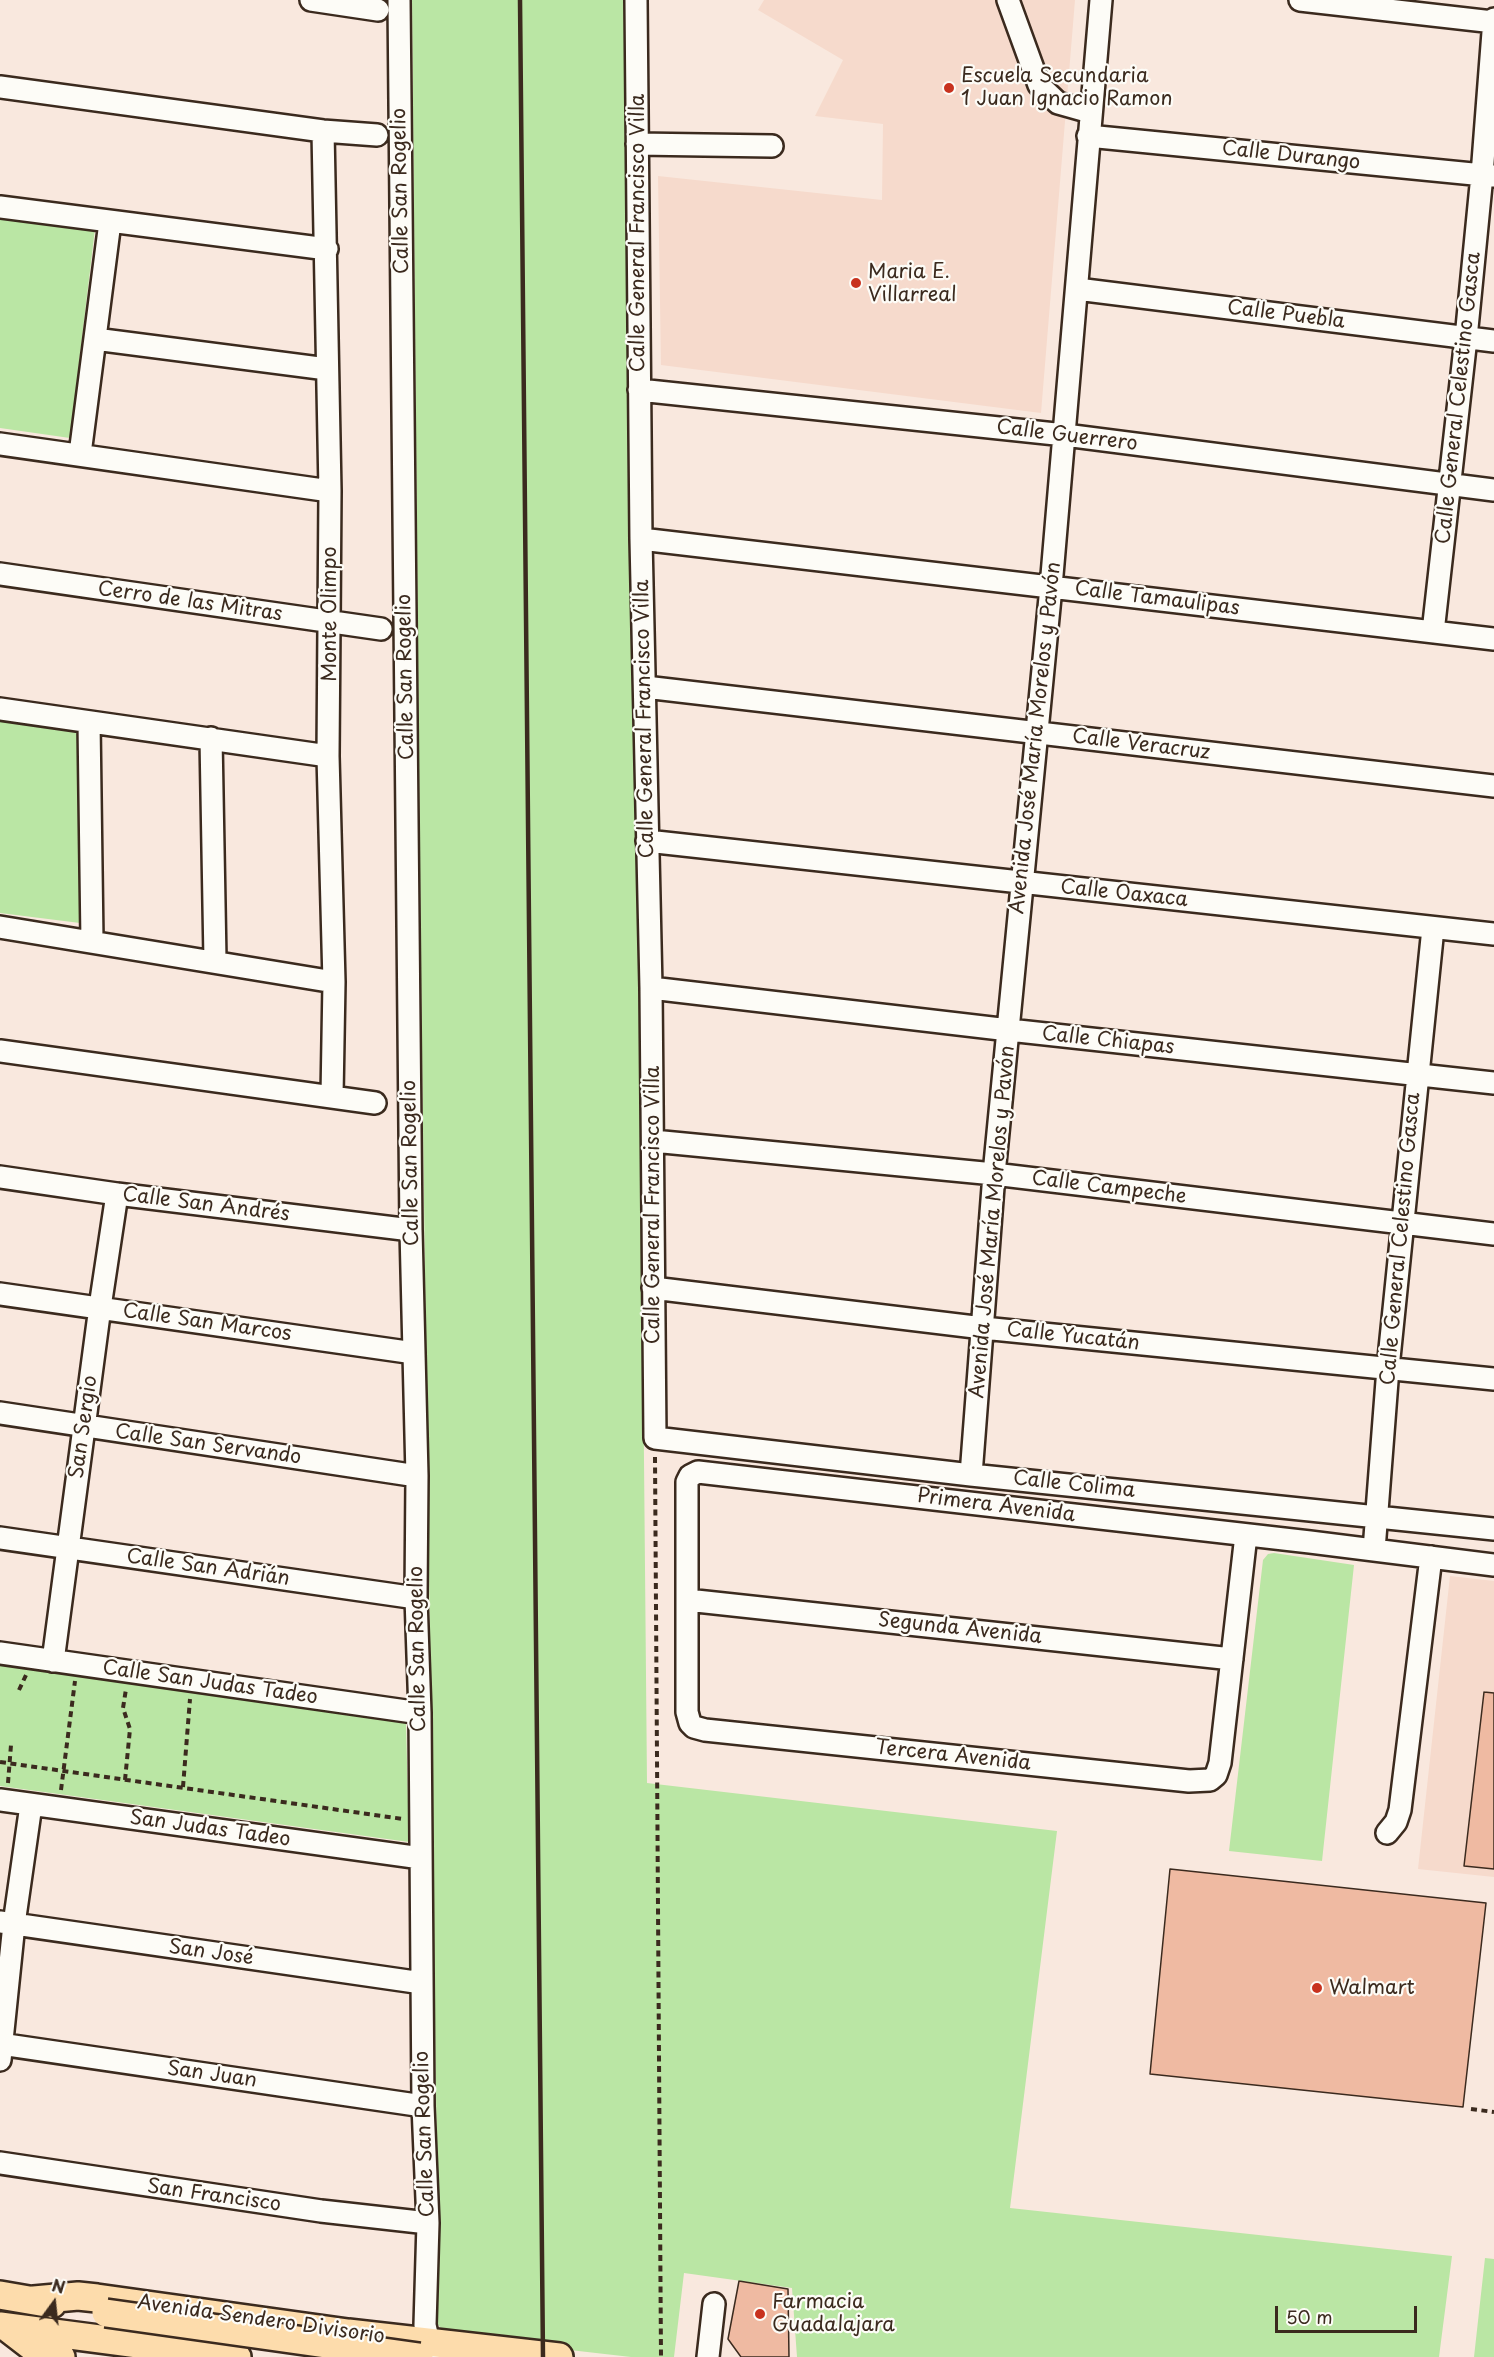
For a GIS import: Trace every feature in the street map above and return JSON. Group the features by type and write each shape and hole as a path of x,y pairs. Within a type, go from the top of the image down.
{"main road":[{"path":"0,2295 106,2313 427,2345"},
{"name":"Avenida Sendero Divisorio","path":"34,2300 78,2296 97,2298 427,2345 559,2357"},
{"path":"3,2326 237,2357"},
{"path":"3,2326 35,2349 61,2357"},
{"path":"348,2333 360,2342 364,2357"}],"street":[{"name":"Calle San Rogelio","path":"399,0 411,1230 417,1476 416,1598 420,1713 423,2106 428,2223 427,2345"},
{"name":"Calle General Francisco Villa","path":"636,0 639,390 651,988 655,1438"},
{"path":"1008,0 1039,85 1058,103 1090,112"},
{"name":"Avenida José María Morelos y Pavón","path":"971,1475 994,1173 1065,435 1101,0"},
{"path":"1300,0 1494,21"},
{"path":"322,1 378,10"},
{"name":"Calle General Celestino Gasca","path":"1433,632 1466,338 1488,175 1494,21"},
{"path":"0,87 323,131 376,135"},
{"name":"Monte Olimpo","path":"323,131 330,491 328,756 334,981 332,1096"},
{"name":"Calle Durango","path":"1088,136 1488,175"},
{"path":"638,144 772,146"},
{"path":"0,207 327,249"},
{"path":"80,454 110,222"},
{"name":"Calle Puebla","path":"1077,289 1494,341"},
{"path":"95,339 327,369"},
{"name":"Calle Guerrero","path":"639,390 1065,435 1494,490"},
{"path":"0,444 330,491"},
{"name":"Calle Tamaulipas","path":"641,539 1494,639"},
{"name":"Cerro de las Mitras","path":"0,574 381,629"},
{"name":"Calle Veracruz","path":"645,687 1494,786"},
{"path":"0,709 328,756"},
{"path":"89,722 92,941"},
{"path":"211,738 215,960"},
{"name":"Calle Oaxaca","path":"647,841 1494,934"},
{"path":"0,927 334,981"},
{"name":"Calle General Celestino Gasca","path":"1374,1550 1401,1224 1433,928"},
{"name":"Calle Chiapas","path":"651,988 1494,1083"},
{"path":"0,1050 375,1103"},
{"name":"Calle Campeche","path":"652,1141 994,1173 1494,1234"},
{"name":"Calle San Andrés","path":"0,1177 117,1194 411,1230"},
{"name":"San Sergio","path":"53,1661 117,1194"},
{"name":"Calle Yucatán","path":"653,1288 983,1328 1494,1379"},
{"name":"Calle San Marcos","path":"0,1294 414,1353"},
{"name":"Calle San Servando","path":"0,1413 417,1476"},
{"name":"Calle Colima","path":"655,1438 971,1475 1494,1529"},
{"name":"Primera Avenida","path":"687,1600 687,1482 692,1474 708,1473 1494,1565"},
{"path":"1232,1659 1246,1535"},
{"name":"Calle San Adrián","path":"0,1538 416,1598"},
{"path":"1387,1833 1396,1822 1400,1810 1431,1557"},
{"name":"Segunda Avenida","path":"687,1600 1232,1659"},
{"name":"Tercera Avenida","path":"687,1600 687,1712 690,1724 701,1729 717,1731 1188,1781 1210,1780 1216,1775 1220,1763 1232,1659"},
{"name":"Calle San Judas Tadeo","path":"0,1653 420,1713"},
{"name":"San Judas Tadeo","path":"4,1794 31,1804 421,1858"},
{"path":"1,2050 7,1923 31,1804"},
{"name":"San José","path":"7,1923 422,1983"},
{"name":"San Juan","path":"1,2050 423,2106"},
{"name":"San Francisco","path":"0,2163 321,2211 428,2223"},
{"path":"708,2357 714,2304"}],"path":[{"path":"655,1438 662,2357"},
{"path":"19,1690 28,1669"},
{"path":"61,1794 76,1675"},
{"path":"125,1780 130,1729 123,1704 128,1683"},
{"path":"183,1788 191,1692"},
{"path":"4,1794 11,1745"},
{"path":"0,1762 408,1819"},
{"path":"1472,2109 1494,2112"}],"shaded area":[{"name":"Maria E. Villarreal","path":"764,0 1075,0 1041,413 661,365 658,176 882,200 883,124 815,116 843,60 758,10"},
{"path":"1450,1576 1494,1581 1494,1877 1418,1869"}],"green space":[{"path":"412,0 624,0 640,1029 647,1783 1057,1831 1010,2208 1452,2256 1439,2357 797,2357 792,2288 684,2273 674,2357 631,2357 447,2336 436,2322 437,2167 421,980"},
{"path":"0,213 95,229 70,438 0,428"},
{"path":"0,721 81,733 88,924 0,913"},
{"path":"1268,1554 1354,1565 1322,1861 1229,1851 1263,1560"},
{"path":"0,1665 406,1722 409,1842 0,1786"},
{"path":"1485,2258 1494,2259 1494,2357 1474,2357"}],"building":[{"path":"1484,1692 1494,1693 1494,1869 1464,1866"},
{"name":"Walmart","path":"1170,1869 1486,1903 1463,2107 1150,2074"},
{"name":"Farmacia Guadalajara","path":"739,2281 788,2289 789,2357 741,2357 728,2339"}],"railway":[{"path":"520,0 543,2357"}],"place":[{"name":"Escuela Secundaria 1 Juan Ignacio Ramon","path":"949,88"},
{"name":"Maria E. Villarreal","path":"856,283"},
{"name":"Walmart","path":"1317,1988"},
{"name":"Farmacia Guadalajara","path":"760,2314"}]}
